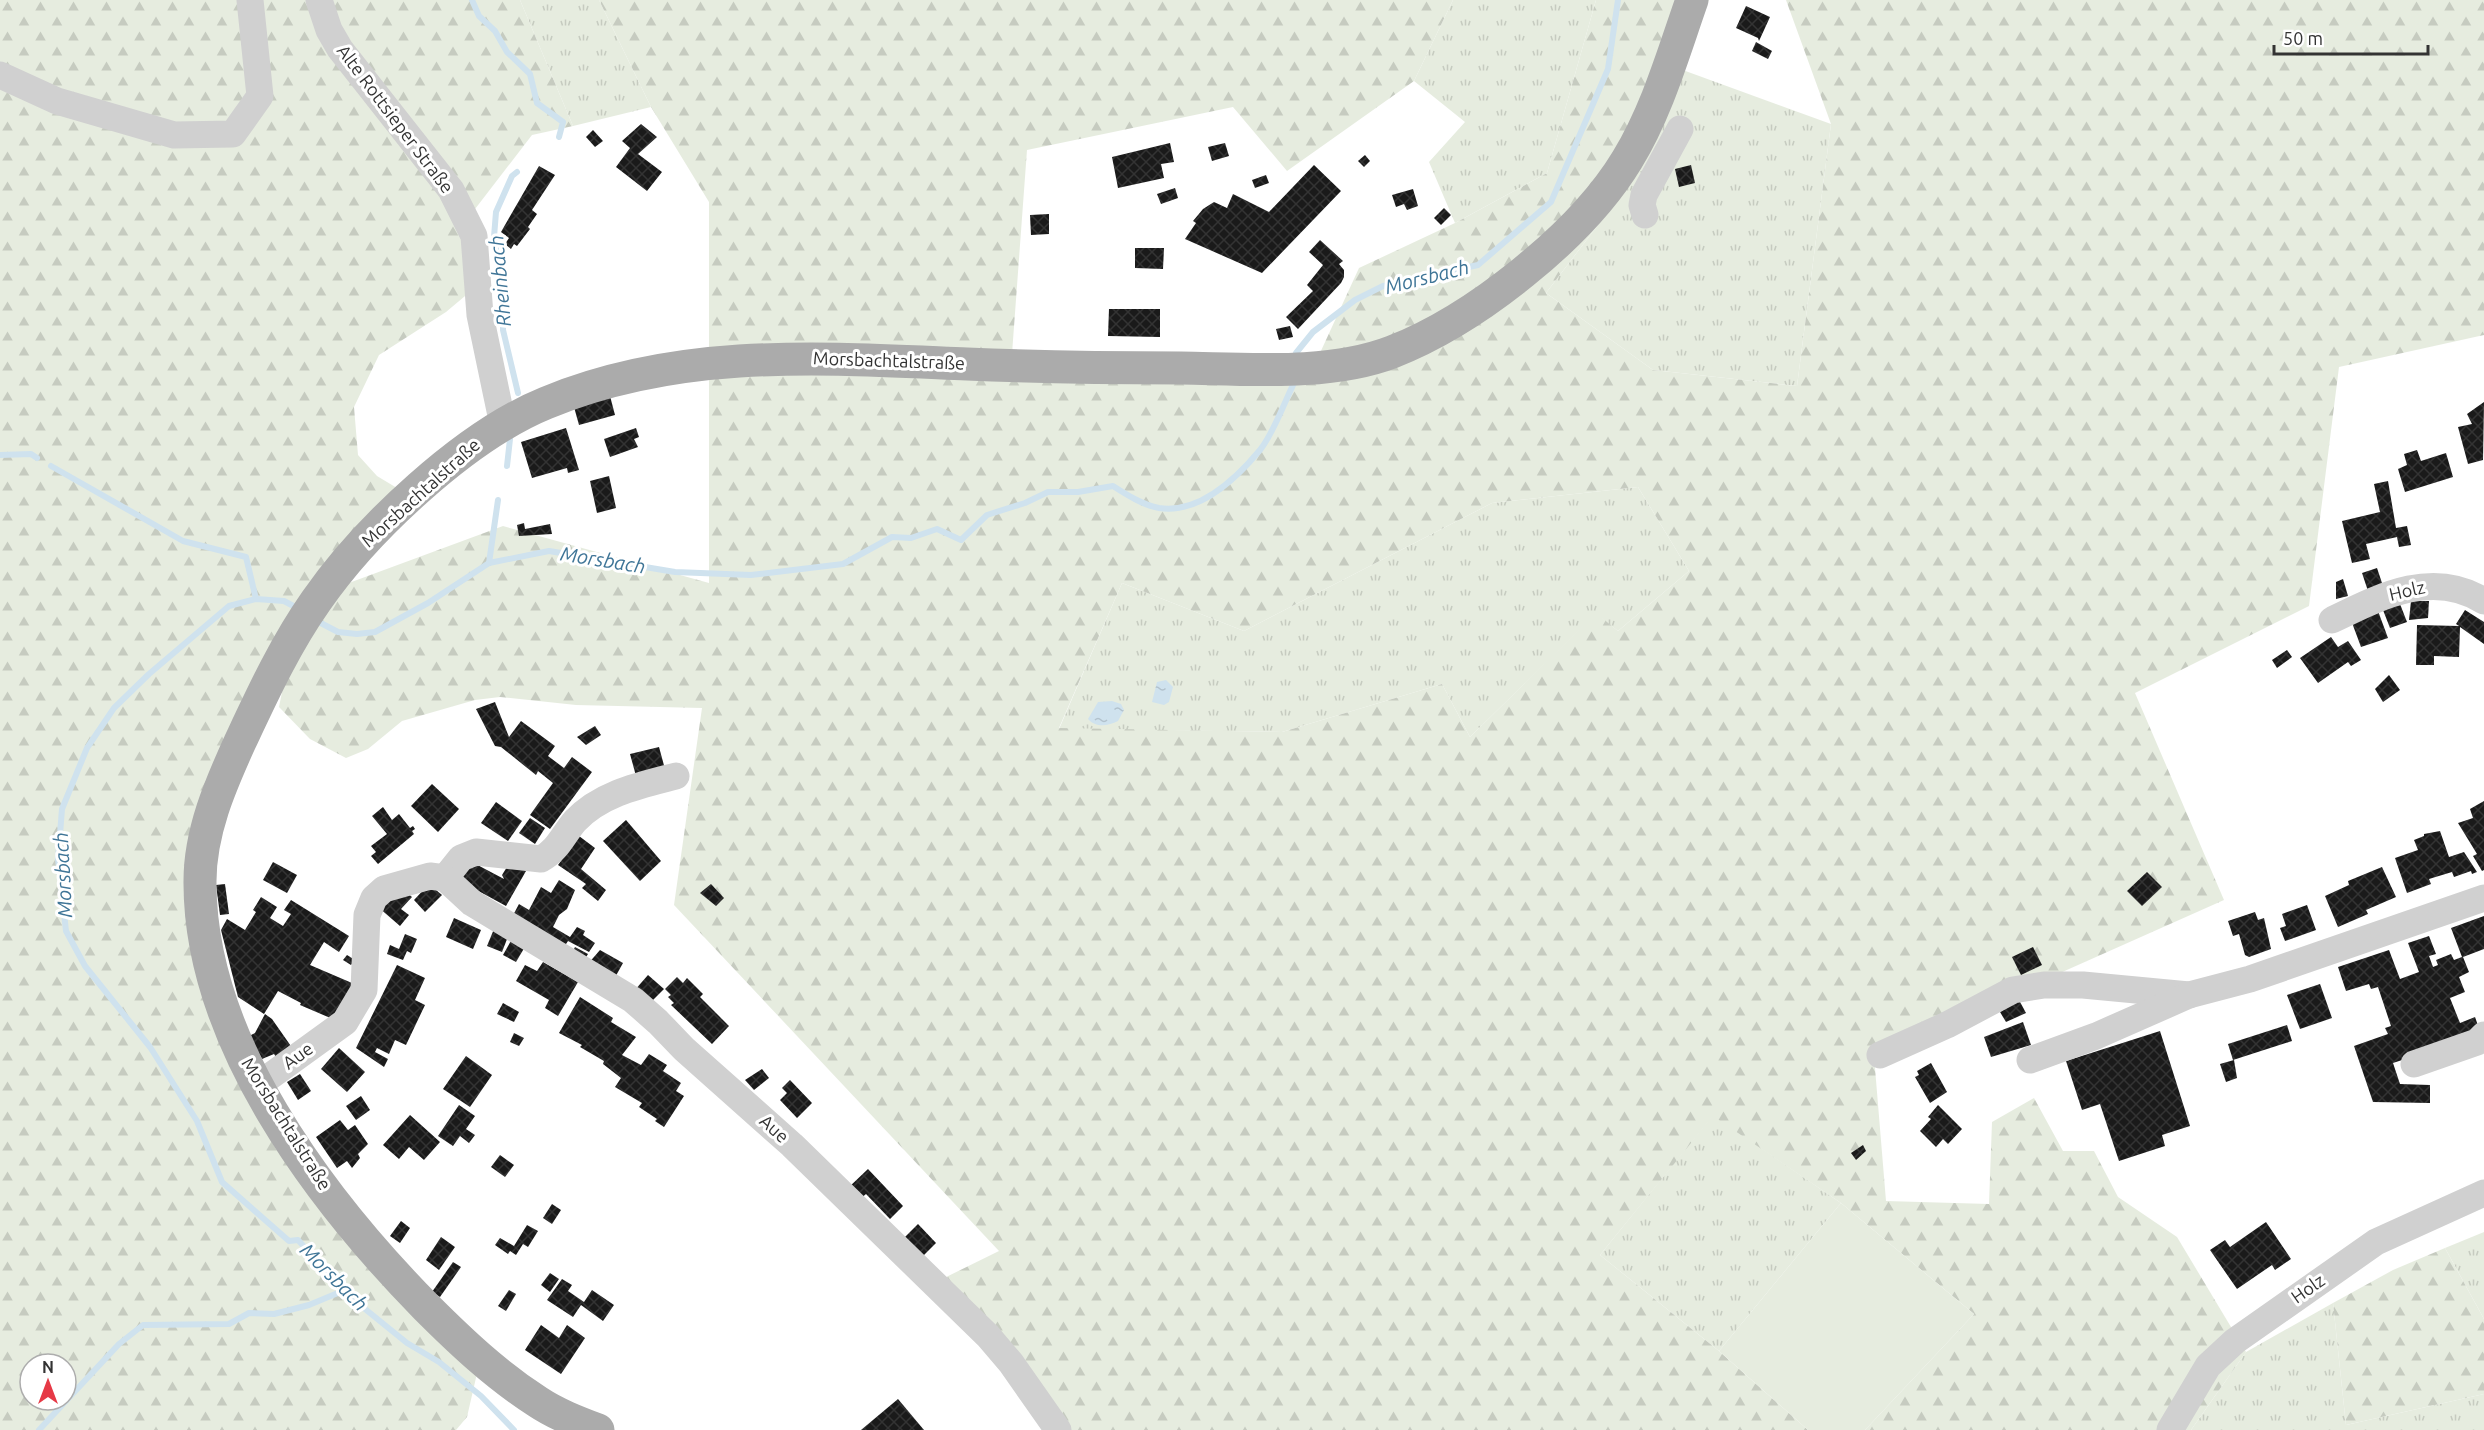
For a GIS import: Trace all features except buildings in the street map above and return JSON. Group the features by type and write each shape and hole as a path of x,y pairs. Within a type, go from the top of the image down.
{"main road":[{"name":"Morsbachtalstraße","path":"598,1430 542,1405 484,1363 386,1266 348,1221 295,1146 258,1085 239,1047 210,962 201,909 201,862 212,811 228,768 271,675 307,613 336,574 390,517 447,465 503,425 546,403 655,370 729,360 815,358 1023,367 1295,367 1361,362 1393,352 1437,330 1485,300 1558,241 1594,205 1626,163 1652,113 1692,0"}],"street":[{"path":"0,75 57,101 174,135 233,134 260,96 250,0"},
{"name":"Alte Rottsieper Straße","path":"320,0 329,30 340,49 451,190 474,236 480,315 503,425"},
{"path":"1645,215 1642,205 1644,195 1687,133 1652,113"},
{"name":"Holz","path":"2332,620 2372,601 2422,586 2439,585 2457,588 2484,601"},
{"path":"445,878 461,858 476,852 541,858 557,846 585,812 608,797 630,787 676,776"},
{"name":"Aue","path":"258,1085 345,1022 364,990 367,915 374,898 384,889 430,876 445,878 472,903 633,1000 658,1022 684,1049 792,1145 988,1336 1011,1363 1058,1430"},
{"path":"2030,1060 2096,1036 2189,995 2250,979 2484,898"},
{"path":"1880,1055 1947,1025 2013,990 2044,985 2084,985 2189,995"},
{"path":"2414,1064 2477,1042 2484,1035"},
{"name":"Holz","path":"2170,1430 2208,1366 2235,1341 2376,1242 2484,1193"}],"green space":[{"path":"0,0 520,0 573,126 532,135 462,226 471,291 446,312 379,355 354,407 358,455 377,476 402,491 205,810 234,1049 478,1369 467,1417 456,1430 0,1430"},
{"path":"520,0 599,0 651,107 573,126"},
{"path":"599,0 1453,0 1414,81 1287,171 1233,107 1027,150 1010,381 1309,377 1359,268 1455,223 1547,173 1596,0 1709,0 1624,191 1546,293 1653,370 1797,386 1831,124 1786,0 2484,0 2484,335 2339,367 2309,606 2135,693 2224,900 1874,1056 1886,1201 1989,1204 1992,1122 2034,1098 2063,1151 2094,1151 2118,1197 2177,1237 2246,1352 2191,1430 1865,1430 1974,1314 1841,1203 1713,1116 1600,1255 1719,1351 1808,1430 1062,1430 936,1282 999,1251 674,905 702,708 576,705 500,697 475,700 402,721 368,749 346,758 310,739 279,707 283,687 338,587 503,526 709,583 709,202 651,107","holes":["1638,487 1689,571 1618,631 1596,613 1470,737 1442,684 1282,732 1059,728 1122,583 1244,631 1492,503"]},
{"path":"1453,0 1596,0 1547,173 1455,223 1429,162 1465,122 1414,81"},
{"path":"1680,69 1831,124 1797,386 1653,370 1546,293 1624,191"},
{"path":"1638,487 1689,571 1618,631 1596,614 1470,737 1442,684 1282,732 1059,729 1122,583 1244,631 1492,503"},
{"path":"1713,1115 1841,1203 1719,1351 1600,1255"},
{"path":"1841,1203 1974,1314 1865,1430 1808,1430 1719,1351"},
{"path":"2484,1232 2484,1319 2445,1248"},
{"path":"2445,1248 2484,1319 2484,1394 2346,1425 2333,1303 2393,1270"},
{"path":"2333,1303 2346,1425 2484,1394 2484,1430 2191,1430 2246,1352"}],"water":[{"path":"1166,680 1173,687 1169,702 1164,705 1152,702 1157,682"},
{"path":"1112,701 1121,704 1124,710 1118,721 1102,725 1095,724 1088,719 1098,702"}],"waterway":[{"name":"Rheinbach","path":"472,0 479,16 495,31 507,52 530,74 537,103 563,122 559,137"},
{"name":"Morsbach","path":"1296,361 1296,353 1313,332 1355,300 1383,286 1478,265 1551,202 1608,69 1618,0"},
{"name":"Rheinbach","path":"517,172 512,176 496,212 494,237 503,293 503,330 518,393"},
{"name":"Morsbach","path":"315,620 338,632 357,634 375,632 428,603 489,563 549,551 675,572 751,575 843,564 892,537 911,538 937,529 961,540 987,515 1025,503 1048,492 1078,492 1113,486 1153,507 1188,506 1216,492 1228,483 1260,450 1275,426 1296,379"},
{"name":"Rheinbach","path":"507,466 510,439"},
{"path":"0,455 31,454 37,458"},
{"path":"51,466 183,541 246,557 256,599"},
{"name":"Rheinbach","path":"489,563 498,500"},
{"name":"Morsbach","path":"299,609 284,601 256,599 229,606 149,674 114,708 87,748 62,809 58,859 66,931 85,966 150,1047 197,1121 222,1182 289,1241 298,1240 349,1296 407,1343 439,1362 481,1396 514,1430"},
{"path":"39,1430 119,1344 143,1325 229,1324 249,1313 274,1314 309,1305 345,1290"}]}
